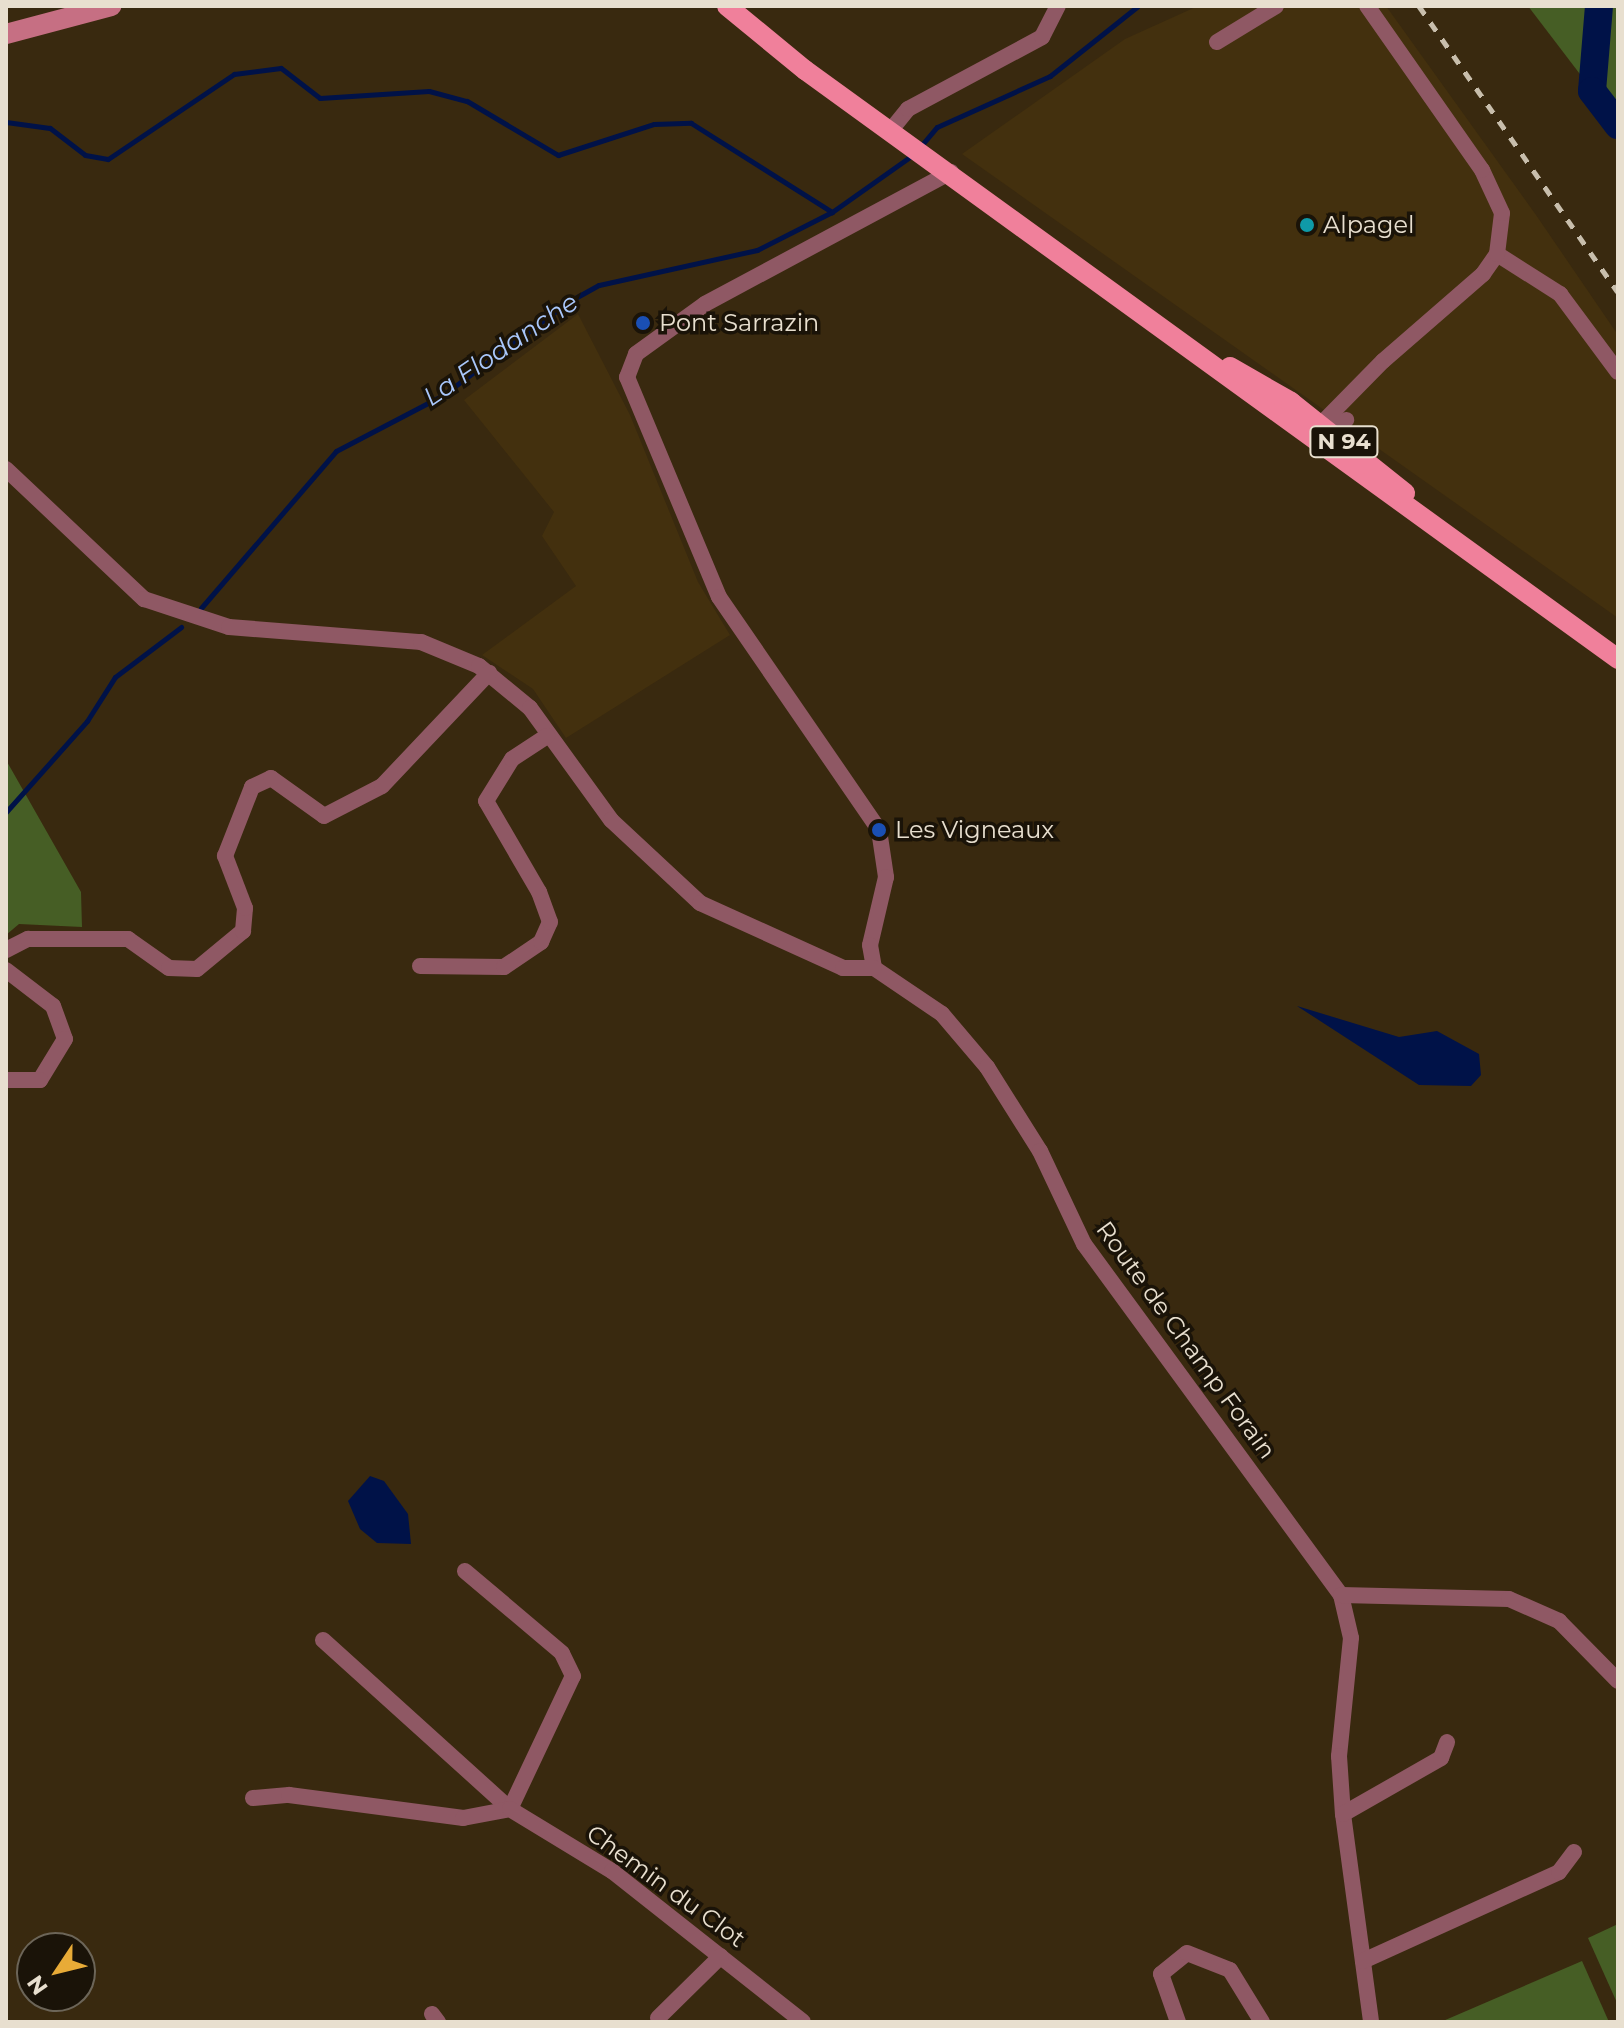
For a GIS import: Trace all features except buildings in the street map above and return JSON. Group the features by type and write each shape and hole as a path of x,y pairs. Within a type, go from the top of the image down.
{"main road":[{"name":"N 94","path":"727,6 898,135 1144,312 1256,400 1348,456 1618,659"},
{"name":"N 94","path":"1144,312 1331,430 1348,456"}],"street":[{"path":"6,34 111,6"},
{"path":"898,135 908,109 1042,37 1058,6"},
{"path":"1217,42 1276,6"},
{"path":"1331,430 1354,396 1497,254 1502,213 1494,188 1367,6"},
{"path":"6,469 144,599 229,627 421,642 489,673 530,708 547,736 611,820 700,903 843,968 874,968 870,945 886,877 879,830 719,597 627,377 636,354 705,304 951,172"},
{"path":"1497,254 1560,294 1618,372"},
{"path":"1331,430 1354,396"},
{"path":"1256,400 1331,430"},
{"path":"6,950 28,939 128,939 169,968 197,969 243,931 245,908 225,856 252,787 271,778 324,816 382,786 489,673"},
{"path":"420,966 504,967 541,942 550,922 539,892 486,801 512,759 547,736"},
{"name":"Route de Champ Forain","path":"874,968 942,1014 987,1067 1091,1254 1341,1595 1351,1638 1339,1756 1343,1814 1371,2022"},
{"path":"6,970 53,1006 65,1039 40,1080 6,1080"},
{"path":"253,1798 289,1795 463,1818 510,1809 573,1676 562,1653 465,1571"},
{"path":"1341,1595 1509,1599 1559,1621 1618,1681"},
{"name":"Chemin du Clot","path":"323,1640 510,1809 612,1871 803,2022"},
{"path":"1343,1814 1441,1758 1447,1742"},
{"path":"1363,1961 1559,1872 1574,1852"},
{"path":"1178,2022 1161,1974 1187,1953 1230,1970 1262,2022"},
{"path":"658,2018 721,1956"}],"shaded area":[{"path":"1198,6 1386,6 1536,215 1618,335 1618,618 962,154 1125,39"},
{"path":"578,314 630,415 698,582 730,635 566,738 533,689 482,655 576,586 542,536 554,512 464,400"},
{"path":"1297,1006 1399,1037 1437,1031 1479,1054 1481,1075 1471,1086 1419,1085"},
{"path":"370,1476 384,1481 408,1514 411,1544 377,1543 360,1529 348,1501"}],"green space":[{"path":"1528,6 1618,6 1618,124"},
{"path":"6,760 81,892 82,927 19,924 6,935"},
{"path":"1618,1924 1618,2005 1588,1938"},
{"path":"1582,1961 1609,2022 1443,2022 1443,2021"}],"waterway":[{"name":"La Flodanche","path":"920,147 937,127 1050,76 1138,6"},
{"path":"1599,6 1592,91 1618,125"},
{"path":"6,122 50,128 85,155 108,159 234,74 281,68 320,98 429,91 467,101 558,155 654,124 691,123 832,212"},
{"name":"La Flodanche","path":"201,608 336,451 443,395 568,302 599,285 757,250 832,212 914,154"},
{"name":"La Flodanche","path":"6,812 87,721 115,677 181,627"}],"railway":[{"path":"1419,6 1618,292"}],"place":[{"name":"Alpagel","path":"1307,225"},
{"name":"Pont Sarrazin","path":"643,323"},
{"name":"Les Vigneaux","path":"879,830"}]}
